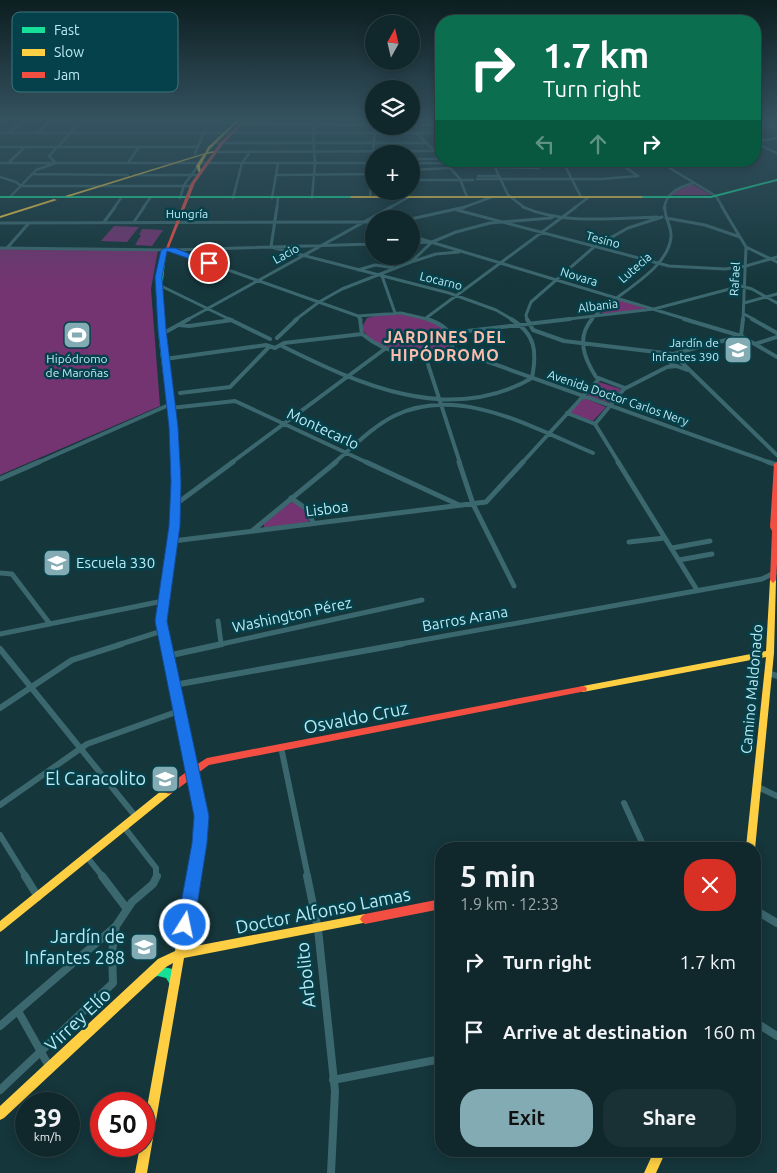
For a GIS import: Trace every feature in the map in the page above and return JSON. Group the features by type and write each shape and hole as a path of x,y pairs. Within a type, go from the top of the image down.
{"main road":[{"path":"0,216 131,175"},
{"path":"141,1173 202,827 198,792 162,631 163,601 176,504 171,406 162,331 159,285 160,264 168,250 187,186 195,175"},
{"path":"420,198 716,196 776,181"},
{"path":"0,197 365,197"},
{"name":"Camino Maldonado","path":"751,842 775,611 776,531 773,527 777,464"},
{"name":"Osvaldo Cruz","path":"0,927 193,770 212,760 770,653"},
{"name":"Doctor Alfonso Lamas","path":"180,954 435,905"},
{"name":"Virrey Elío","path":"0,1114 162,963 180,954"},
{"path":"152,973 158,971 169,972 175,982"},
{"path":"650,1173 657,1157"}],"street":[{"path":"10,197 31,175"},
{"path":"105,175 131,175"},
{"path":"233,198 239,175"},
{"path":"271,246 276,175 286,175"},
{"path":"312,198 314,175"},
{"path":"456,175 460,180 467,197"},
{"path":"569,175 581,197"},
{"path":"476,178 572,180 638,176 636,175"},
{"path":"680,175 716,196"},
{"path":"420,180 460,180 500,176 510,197 530,209 561,218 664,218 705,225 740,237"},
{"path":"0,178 16,182 21,186 187,186"},
{"path":"668,197 674,189 693,183"},
{"name":"Rafael","path":"716,196 746,247 744,314 741,336"},
{"path":"420,217 457,210 492,197"},
{"path":"426,318 590,197"},
{"name":"Lutecia","path":"582,344 584,332 594,316 640,280 657,264 667,250 671,240 671,229 664,218 668,197"},
{"path":"104,222 121,198"},
{"path":"134,222 150,198"},
{"name":"Lacio","path":"387,210 405,200"},
{"name":"Tesino","path":"457,210 657,264 704,269 746,266 777,257"},
{"path":"420,243 432,242 466,229 500,222 551,218 554,216"},
{"path":"648,217 651,221"},
{"path":"525,320 531,302 594,247 628,228 664,218"},
{"name":"Lacio","path":"162,331 178,325 365,222"},
{"name":"Hungría","path":"0,223 365,222"},
{"path":"7,248 29,223"},
{"name":"Novara","path":"420,239 741,336"},
{"path":"420,253 432,242"},
{"path":"0,248 168,250 365,244"},
{"name":"Locarno","path":"271,246 458,295 489,306 519,325 534,345 538,361 532,378"},
{"path":"746,247 777,262"},
{"path":"165,359 362,334 386,348 407,354 442,354 452,350 453,338 444,327 426,318 395,313 358,316 168,250"},
{"path":"420,259 440,253 464,252"},
{"path":"358,270 375,265 395,268"},
{"path":"277,338 290,324 318,302 342,289 403,265"},
{"path":"382,276 395,313"},
{"path":"159,285 270,339 277,338 282,340 283,344 347,378 392,394 482,411 593,453"},
{"path":"745,286 777,303"},
{"name":"Albania","path":"450,333 654,309 745,286"},
{"path":"744,303 777,294"},
{"path":"744,314 777,333"},
{"path":"358,316 362,322 362,334"},
{"path":"362,322 369,316"},
{"path":"178,325 189,326 232,320"},
{"path":"514,321 525,320"},
{"path":"525,320 533,330 549,337 582,344 655,353 673,354 741,336 777,357"},
{"path":"524,331 533,330"},
{"path":"755,344 777,337"},
{"path":"180,393 230,387 267,346 266,342 270,339"},
{"path":"582,344 586,358 598,380 625,388"},
{"path":"176,504 386,348"},
{"name":"Avenida Doctor Carlos Nery","path":"452,350 777,464"},
{"path":"655,353 676,366 688,370"},
{"path":"667,367 668,360 673,354"},
{"path":"673,354 777,455"},
{"path":"425,355 473,504 514,586"},
{"path":"595,424 625,388 667,367 676,366 681,363"},
{"path":"252,531 390,419 440,402 489,394 523,384 532,378"},
{"path":"548,435 598,380"},
{"path":"0,479 171,406 231,396 230,387"},
{"name":"Montecarlo","path":"231,396 285,424 460,506"},
{"path":"567,413 595,424 697,590"},
{"name":"Lisboa","path":"172,541 486,502 548,435"},
{"path":"291,498 308,510 313,523"},
{"path":"629,542 665,538"},
{"path":"672,548 710,542"},
{"path":"678,560 712,554"},
{"path":"1,572 12,574 50,624"},
{"name":"Barros Arana","path":"174,685 762,579 774,573"},
{"path":"762,579 768,580 774,586"},
{"name":"Washington Pérez","path":"167,656 422,600"},
{"path":"0,634 163,601"},
{"path":"218,621 221,643"},
{"path":"0,708 78,658 162,631"},
{"path":"0,649 136,817"},
{"path":"768,673 777,676"},
{"path":"0,805 80,748 179,711"},
{"name":"Arbolito","path":"282,747 318,928 335,1101 331,1173"},
{"path":"756,786 777,796"},
{"path":"624,803 642,842"},
{"path":"0,1026 116,926 132,902 153,884 157,876 156,868 124,827"},
{"path":"0,835 38,897"},
{"path":"87,857 127,909"},
{"path":"761,914 777,923"},
{"name":"Virrey Elío","path":"0,1090 113,983 112,952 116,926"},
{"path":"18,1011 50,1068"},
{"path":"761,1026 777,1036"},
{"path":"333,1080 435,1060"}],"shaded area":[{"path":"692,184 712,195 670,195 673,192"},
{"path":"114,226 139,227 127,242 101,241"},
{"path":"142,229 163,230 152,246 135,245"},
{"name":"Hipódromo de Maroñas","path":"0,249 158,250 151,289 160,406 0,475"},
{"path":"616,299 645,309 602,314 603,310"},
{"name":"JARDINES DEL HIPÓDROMO","path":"386,313 420,318 436,323 448,334 451,345 443,351 432,354 418,354 389,349 376,343 367,335 362,327 367,318"},
{"path":"599,382 621,389 609,403 587,396"},
{"path":"584,398 606,407 593,421 570,412"},
{"path":"291,502 303,508 308,517 308,522 264,528 264,524"}],"traffic: fast":[{"path":"641,197 711,197 777,180"},
{"path":"0,197 351,197"},
{"path":"164,255 160,278 159,302 175,447"},
{"path":"152,973 158,971 169,973 175,982"}],"traffic: slow":[{"path":"67,196 135,175"},
{"path":"351,197 641,197"},
{"path":"0,217 55,200"},
{"path":"751,842 770,653 773,580"},
{"path":"583,689 770,653"},
{"path":"0,927 169,790"},
{"path":"141,1173 202,824"},
{"path":"0,1114 162,963 180,954 365,919"},
{"path":"650,1173 657,1157"}],"traffic: jam":[{"path":"164,255 193,183 199,175"},
{"path":"175,447 175,527 161,621 198,792 202,824"},
{"path":"773,580 775,531 773,527 777,464"},
{"path":"169,790 207,762 583,689"},
{"path":"365,919 435,905"}],"place":[{"name":"Hipódromo de Maroñas","path":"77,335"},
{"name":"Jardín de Infantes 390","path":"738,350"},
{"name":"Escuela 330","path":"57,563"},
{"name":"El Caracolito","path":"165,779"},
{"name":"Jardín de Infantes 288","path":"144,947"}],"district":[{"name":"JARDINES DEL HIPÓDROMO","path":"445,346"}],"route":[{"path":"185,925 202,827 198,792 161,621 175,526 176,482 174,427 162,329 159,277 160,264 165,250 172,250 209,263"}]}
